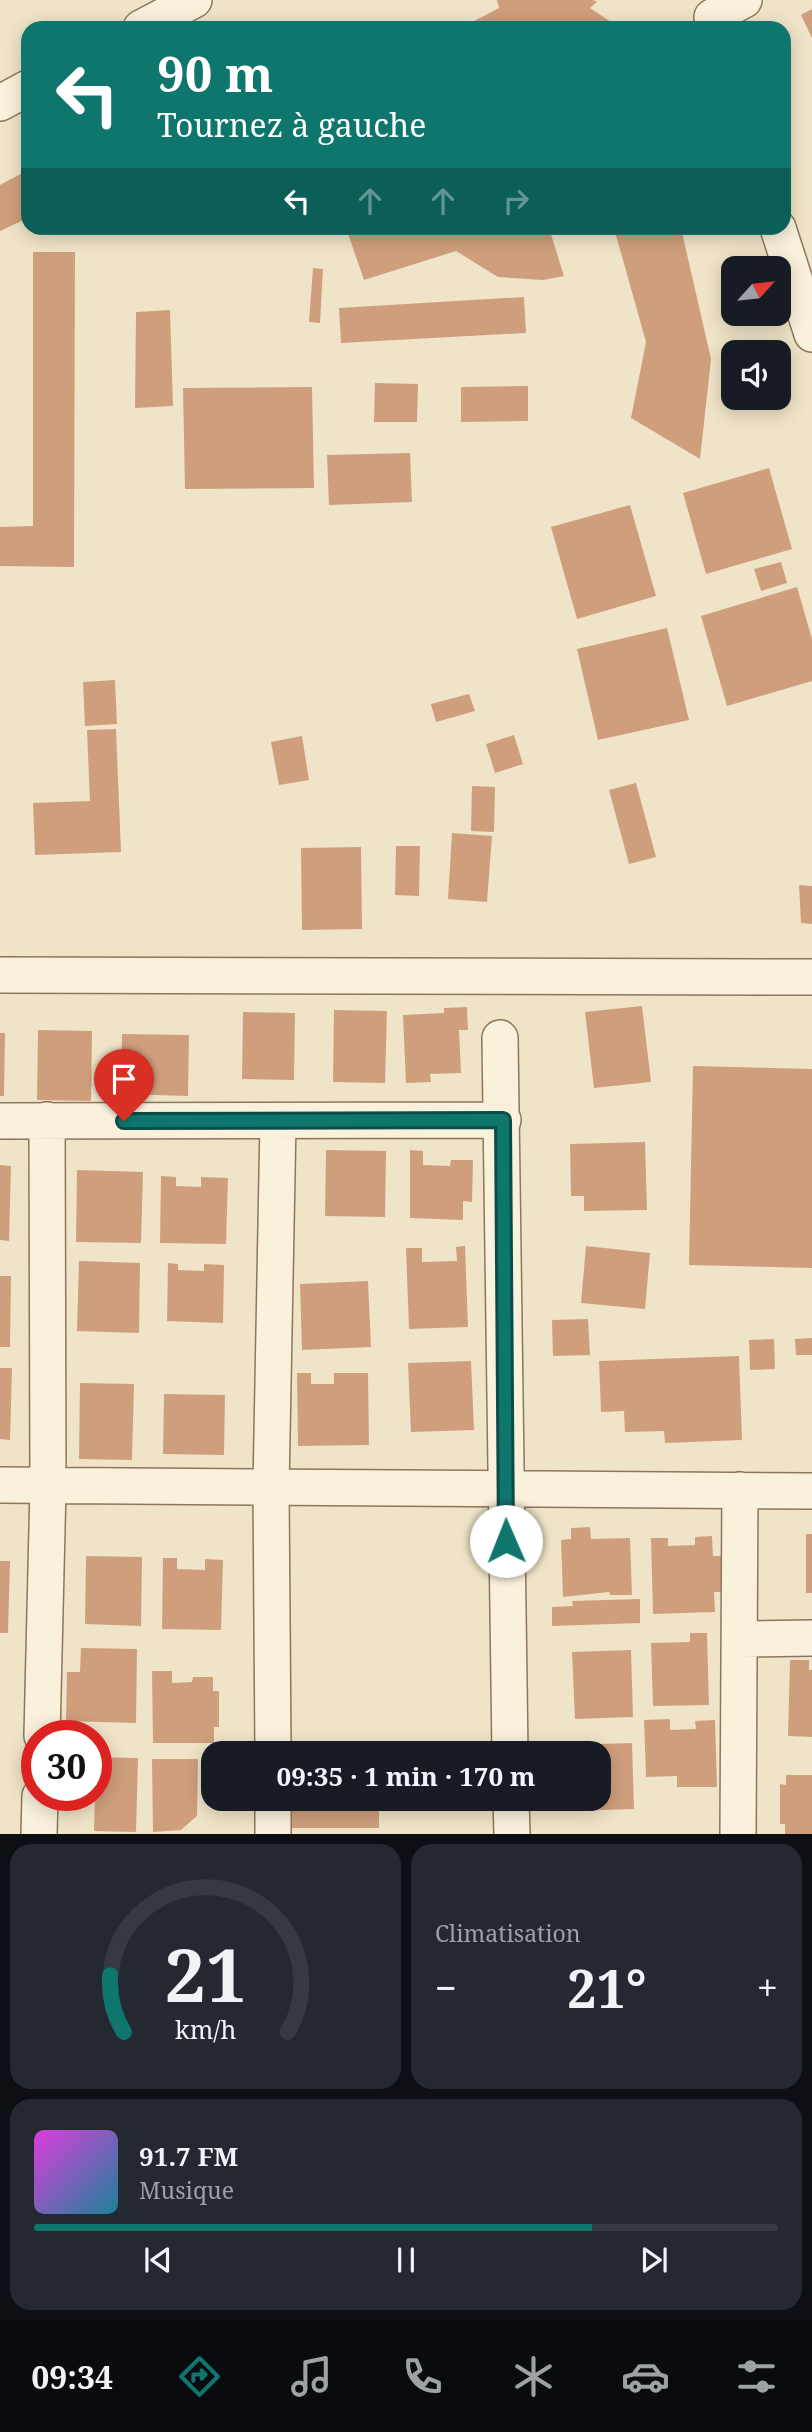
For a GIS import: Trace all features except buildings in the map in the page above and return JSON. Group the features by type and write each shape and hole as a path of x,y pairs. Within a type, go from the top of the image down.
{"street":[{"path":"154,21 194,0"},
{"path":"712,15 744,0"},
{"path":"0,103 21,92"},
{"path":"780,235 812,334"},
{"path":"0,975 812,977"},
{"path":"500,1038 510,1741"},
{"path":"42,1720 48,1487 47,1120"},
{"path":"0,1121 503,1120"},
{"path":"273,1741 271,1487 278,1122"},
{"path":"0,1485 812,1491"},
{"path":"738,1833 740,1490"},
{"path":"740,1639 812,1638"},
{"path":"40,1811 40,1833"},
{"path":"273,1811 273,1833"},
{"path":"511,1811 512,1833"}],"route":[{"path":"124,1121 503,1120 506,1541"}]}
